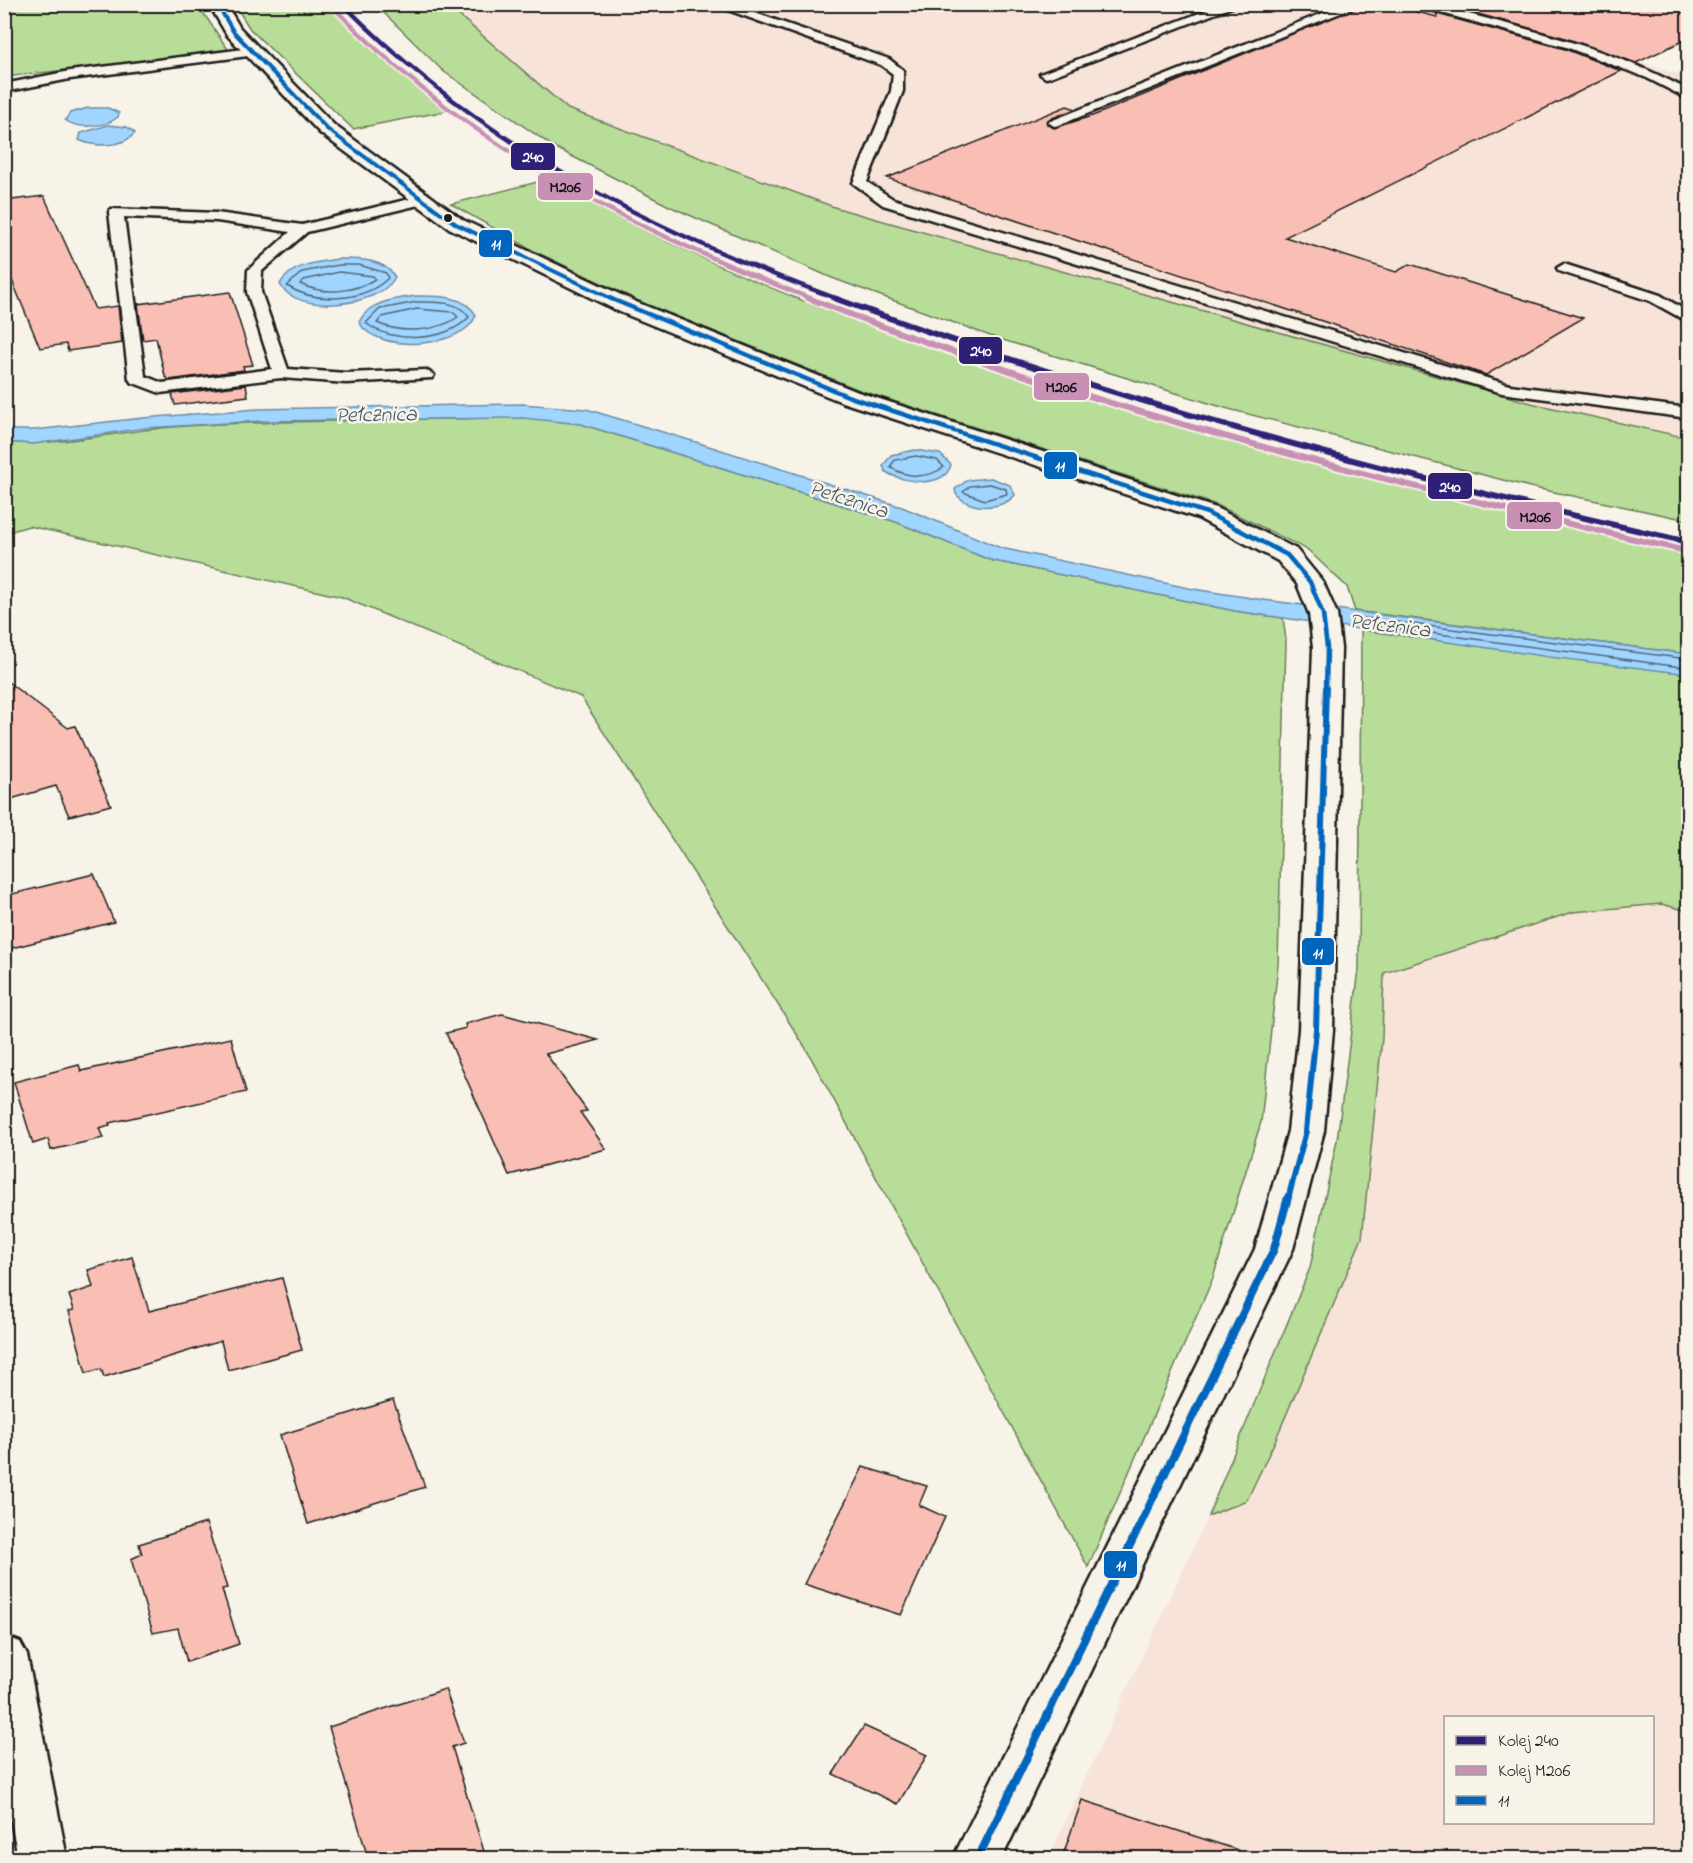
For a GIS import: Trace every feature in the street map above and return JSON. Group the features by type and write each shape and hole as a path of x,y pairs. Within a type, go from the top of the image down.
{"street":[{"path":"217,4 232,31 327,129 456,224 514,254 628,307 850,397 1206,513 1287,555 1310,582 1323,614 1327,648 1316,1030 1306,1131 1274,1249 978,1858"},
{"path":"1682,4 1689,6"},
{"path":"6,1678 43,1858"}],"lane":[{"path":"716,4 885,62 899,73 897,91 860,183 888,202 1508,390 1689,413"},
{"path":"1046,74 1235,4"},
{"path":"1054,122 1358,4"},
{"path":"1414,4 1570,44 1651,75 1689,95"},
{"path":"4,88 70,75 252,52"},
{"path":"422,200 302,229 218,217 116,212 137,379 160,388 281,373 346,378 426,375"},
{"path":"281,373 254,292 255,270 302,229"},
{"path":"1564,268 1655,298 1689,318"}],"shaded area":[{"path":"1487,4 1622,57 1688,77 1688,438 1535,404 837,208 568,109 447,5"},
{"path":"1661,904 1688,911 1688,1858 1048,1858 1208,1516 1247,1500 1275,1441 1362,1238 1382,1038 1384,973 1573,912"}],"green space":[{"path":"4,5 198,5 229,51 5,77"},
{"path":"235,5 329,5 407,79 446,111 353,129 250,29"},
{"path":"376,5 447,5 568,109 837,208 1535,404 1688,438 1688,520 1530,487 1225,408 993,337 832,278 669,206 554,147 443,71"},
{"path":"549,179 608,212 731,271 921,345 985,366 1129,411 1287,456 1527,516 1688,551 1688,654 1355,611 1347,587 1308,550 1217,505 862,391 641,302 536,252 451,204"},
{"path":"523,417 581,424 896,522 990,560 1235,611 1283,618 1286,640 1278,965 1261,1122 1213,1278 1088,1567 805,1047 581,697 342,597 29,526 5,533 5,442 50,442 163,428 228,424"},
{"path":"1361,630 1688,674 1688,911 1661,904 1573,912 1384,973 1382,1038 1362,1238 1275,1441 1247,1500 1208,1516 1310,1268 1337,1140 1359,969"}],"water":[{"path":"88,108 108,108 119,113 118,117 113,120 92,126 77,125 65,120 70,113"},
{"path":"108,125 127,127 135,133 130,138 108,145 79,140 81,133"},
{"path":"338,259 377,263 384,266 395,277 387,287 373,295 338,304 302,301 289,294 280,284 285,277 298,268"},
{"path":"417,296 458,300 471,308 476,315 468,326 455,335 438,341 419,343 400,343 382,339 368,332 359,322 363,315 376,305"},
{"name":"Pełcznica","path":"522,404 586,409 902,507 1001,548 1193,589 1264,600 1688,654 1688,674 1550,657 1235,611 990,560 896,522 581,424 523,418 262,421 145,428 34,444 5,442 5,430 34,430 257,409"},
{"path":"915,450 940,454 951,465 947,473 940,478 922,482 902,479 886,472 883,466 891,455"},
{"path":"991,478 1010,485 1015,495 1002,504 977,506 956,494 955,489 968,480"}],"building":[{"path":"1365,4 1386,4 1437,17 1437,14 1565,49 1621,71 1285,237 1396,272 1410,264 1583,318 1486,375 887,178 1067,106 1076,109 1047,120 1047,124 1054,128 1095,115"},
{"path":"1441,4 1656,4 1689,14 1689,38 1636,63 1562,37"},
{"path":"44,196 95,309 118,306 122,343 68,351 66,344 40,348 4,261 4,201"},
{"path":"230,292 253,365 243,366 244,370 169,380 165,376 156,338 143,340 138,304"},
{"path":"246,385 248,396 175,405 172,394"},
{"path":"4,679 68,728 75,726 111,805 69,816 56,786 4,801"},
{"path":"94,874 114,922 4,950 4,896"},
{"path":"502,1014 598,1040 546,1054 587,1111 580,1112 606,1149 509,1175 446,1033 466,1028 465,1024"},
{"path":"231,1038 246,1092 109,1123 110,1125 99,1128 103,1138 51,1150 48,1139 33,1144 14,1082 79,1065 81,1071"},
{"path":"132,1257 149,1311 282,1278 302,1350 228,1370 221,1341 104,1377 101,1369 86,1373 69,1311 74,1310 69,1295 93,1287 88,1270"},
{"path":"393,1400 425,1487 308,1524 280,1435"},
{"path":"863,1467 927,1486 919,1505 945,1517 901,1615 804,1584"},
{"path":"206,1523 227,1588 222,1589 239,1644 187,1662 178,1628 153,1633 131,1559 142,1554 139,1544"},
{"path":"445,1689 464,1743 452,1747 486,1858 368,1858 329,1727"},
{"path":"864,1726 927,1755 898,1804 833,1774"},
{"path":"1082,1800 1238,1850 1236,1858 1062,1858"}],"rail line":[{"name":"240","path":"343,4 390,51 441,94 498,135 559,173 622,207 688,238 822,294 956,342 1136,401 1411,476 1688,542"},
{"name":"M206","path":"336,10 408,79 491,141 552,179 616,214 750,275 951,350 1224,436 1500,508 1686,551"}],"transit line":[{"name":"11","path":"217,4 233,31 327,129 456,224 628,307 850,397 1207,513 1287,555 1310,582 1323,614 1327,648 1316,1030 1306,1131 1274,1249 978,1858"}]}
